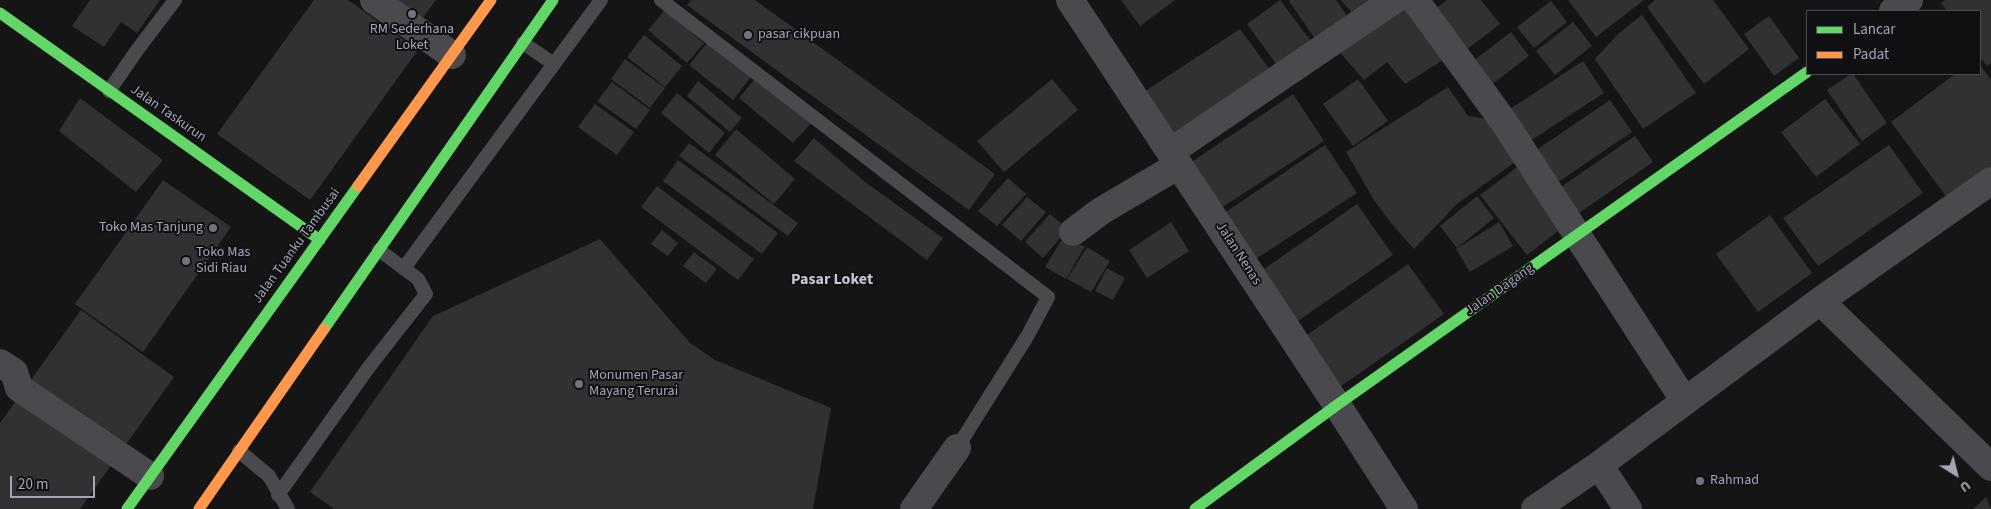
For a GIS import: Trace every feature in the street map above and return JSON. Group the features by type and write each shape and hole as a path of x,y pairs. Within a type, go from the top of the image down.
{"main road":[{"name":"Jalan Tuanku Tambusai","path":"127,509 491,0"},
{"path":"199,509 553,0"},
{"name":"Jalan Taskurun","path":"0,13 320,240"},
{"name":"Jalan Dagang","path":"1195,509 1337,405 1806,73"}],"street":[{"path":"374,0 452,55"},
{"name":"Jalan Nenas","path":"1070,0 1404,509"},
{"path":"1074,232 1394,0"},
{"path":"1415,0 1504,122 1684,400"},
{"path":"1535,509 1599,465 1684,400 1820,301 1991,181"},
{"path":"1820,301 1991,467"},
{"path":"0,363 14,372 19,388 150,476"},
{"path":"914,509 956,448"},
{"path":"1599,465 1628,509"}],"lane":[{"path":"109,91 175,0"},
{"path":"404,268 601,0"},
{"path":"661,0 1048,297 1028,335 956,448"},
{"path":"523,43 554,64"},
{"path":"278,495 369,367 426,294 418,279 379,250"},
{"path":"239,451 269,476 278,495 288,509"}],"building":[{"path":"90,0 160,0 137,33 121,22 104,47 72,26"},
{"path":"314,0 348,0 418,50 310,200 217,134"},
{"name":"RM Sederhana Loket","path":"378,0 436,0 416,27"},
{"path":"691,0 755,0 995,174 969,210 687,5"},
{"path":"1121,0 1175,0 1140,26"},
{"path":"1280,0 1313,44 1279,68 1247,24"},
{"path":"1290,0 1336,0 1350,20 1318,43"},
{"path":"1341,0 1382,0 1357,19"},
{"path":"1447,0 1481,0 1500,24 1466,50 1435,9"},
{"path":"1568,0 1644,0 1596,37"},
{"path":"1655,0 1713,0 1749,49 1704,84 1647,7"},
{"path":"1945,0 1991,0 1991,63 1987,66 1981,58 1981,10 1946,10 1941,3"},
{"path":"1551,1 1567,22 1534,48 1517,27"},
{"path":"1408,5 1443,60 1405,84 1387,62 1364,80 1337,49"},
{"path":"665,10 704,43 687,63 648,30"},
{"path":"1642,15 1696,93 1643,129 1595,59 1618,34"},
{"path":"1769,16 1799,58 1774,76 1744,34"},
{"path":"1573,22 1592,46 1555,75 1536,51"},
{"path":"1240,29 1273,74 1173,145 1142,93"},
{"path":"1511,32 1529,56 1487,88 1469,64"},
{"path":"644,35 682,66 665,87 627,57"},
{"path":"708,42 751,77 733,100 689,65"},
{"path":"625,59 665,88 650,108 611,79"},
{"path":"1583,61 1604,93 1527,143 1507,111"},
{"path":"1981,66 1991,80 1991,167 1948,199 1891,122 1954,75 1981,75"},
{"path":"758,75 813,121 793,143 739,98"},
{"path":"1850,75 1854,75 1887,123 1862,141 1827,90"},
{"path":"1052,79 1078,110 1004,172 977,141"},
{"path":"1358,79 1388,121 1353,146 1323,104"},
{"path":"698,81 742,118 730,132 687,96"},
{"path":"612,82 650,110 636,129 597,101"},
{"path":"1448,87 1468,116 1493,120 1518,160 1457,204 1414,249 1374,200 1346,152"},
{"path":"677,93 725,133 709,153 661,113"},
{"path":"1293,94 1324,141 1218,210 1187,165"},
{"path":"80,98 163,160 136,192 59,131"},
{"path":"1825,99 1860,144 1816,177 1781,132"},
{"path":"1610,100 1632,132 1551,187 1529,155"},
{"path":"595,104 634,132 617,155 578,127"},
{"path":"736,129 795,179 774,204 715,155"},
{"path":"1635,136 1653,162 1573,217 1555,191"},
{"path":"814,138 865,182 943,238 927,260 794,161"},
{"path":"689,143 798,223 788,236 679,156"},
{"path":"1325,145 1357,193 1251,262 1220,216"},
{"path":"1889,145 1923,193 1818,266 1783,218"},
{"path":"678,160 778,233 762,254 663,181"},
{"path":"1520,165 1566,225 1527,255 1480,195"},
{"path":"1008,178 1026,194 997,226 978,211"},
{"path":"163,180 231,227 143,352 75,304"},
{"path":"657,186 754,259 738,280 641,207"},
{"path":"1477,196 1494,218 1457,248 1440,226"},
{"path":"1027,197 1046,212 1021,241 1002,225"},
{"path":"1357,204 1393,255 1292,325 1257,274"},
{"path":"1050,214 1068,229 1043,258 1025,242"},
{"path":"1770,215 1812,273 1758,312 1716,254"},
{"path":"1171,222 1189,251 1147,278 1129,250"},
{"path":"1499,222 1513,246 1470,272 1456,249"},
{"path":"662,230 678,243 668,256 651,244"},
{"name":"Monumen Pasar Mayang Terurai","path":"600,239 690,343 715,360 831,408 813,509 334,509 310,492 433,316"},
{"path":"1061,241 1085,246 1066,279 1045,267"},
{"path":"1087,247 1110,261 1091,292 1067,279"},
{"path":"694,252 717,269 706,283 683,266"},
{"path":"1408,264 1444,314 1337,389 1301,339"},
{"path":"1107,268 1125,278 1113,300 1095,291"},
{"path":"81,310 174,377 80,509 0,509 0,423"},
{"path":"1986,497 1991,509 1973,509"}],"traffic: fast":[{"path":"324,329 553,0"},
{"path":"0,13 320,240"},
{"path":"1195,509 1337,405 1806,73"},
{"path":"127,509 358,186"}],"traffic: slow":[{"path":"358,186 491,0"},
{"path":"199,509 324,329"}],"place":[{"name":"RM Sederhana Loket","path":"412,14"},
{"name":"pasar cikpuan","path":"748,35"},
{"name":"Toko Mas Tanjung","path":"213,228"},
{"name":"Toko Mas Sidi Riau","path":"186,261"},
{"name":"Monumen Pasar Mayang Terurai","path":"579,384"},
{"name":"Rahmad","path":"1700,481"}],"district":[{"name":"Pasar Loket","path":"832,280"}]}
